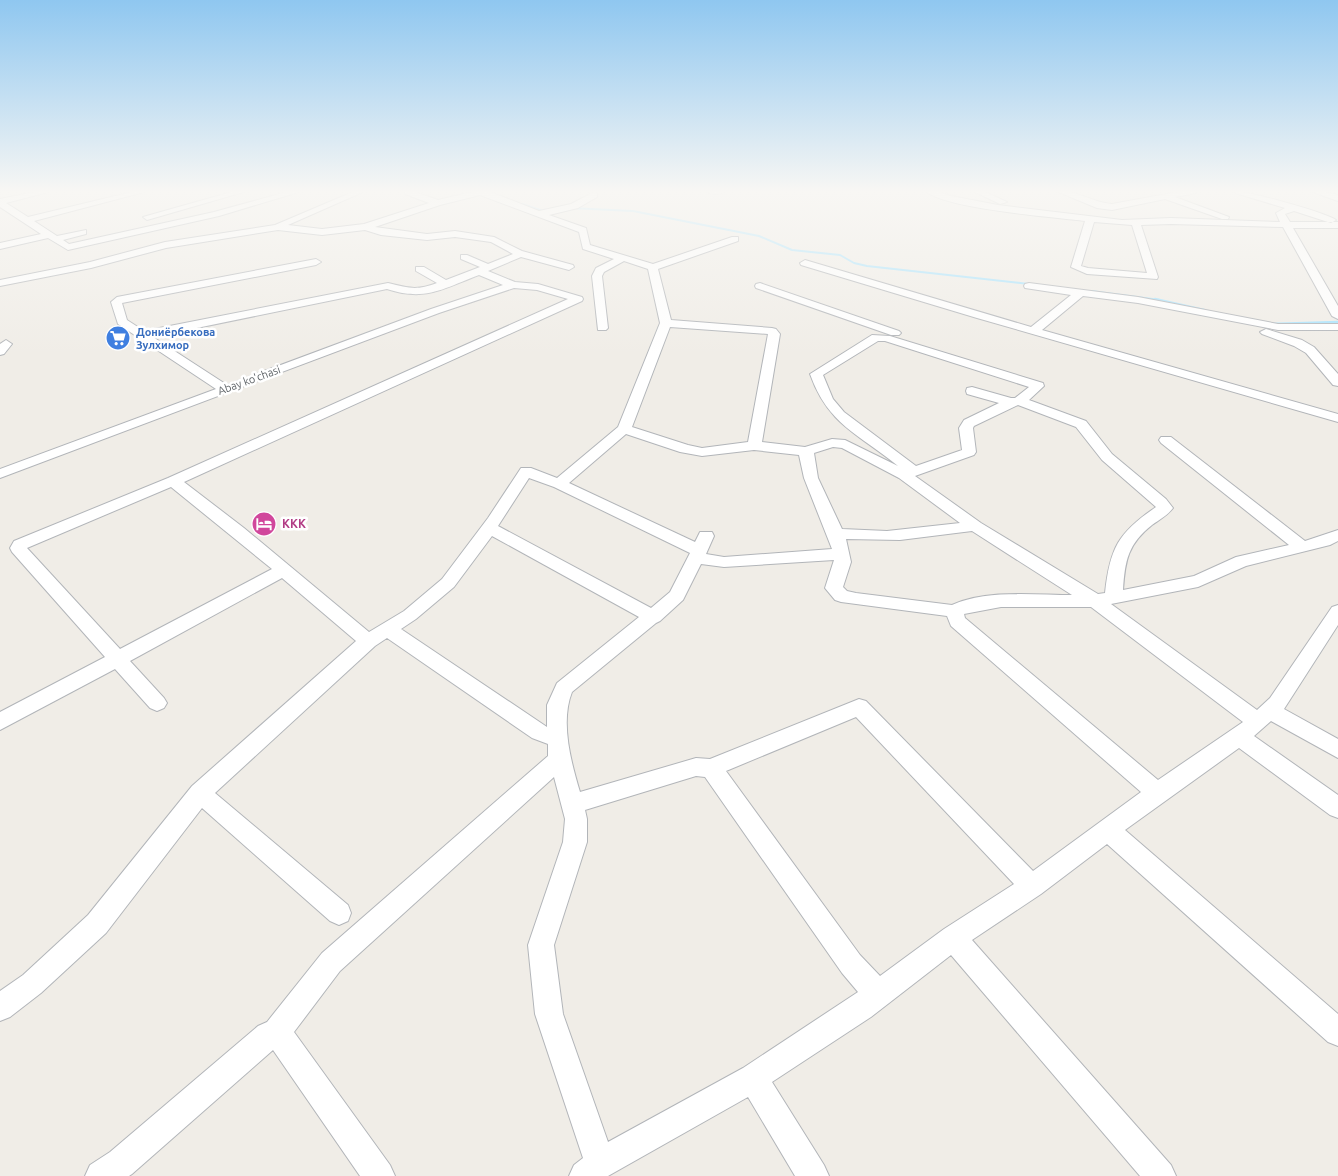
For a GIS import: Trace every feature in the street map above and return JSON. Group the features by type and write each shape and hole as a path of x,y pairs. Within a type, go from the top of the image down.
{"street":[{"path":"65,246 80,256 158,246"},
{"path":"0,283 14,281 113,246"},
{"path":"505,246 519,253 569,267"},
{"path":"586,246 654,267 714,246"},
{"path":"1082,246 1076,267 1087,272 1153,277 1143,246"},
{"path":"1298,246 1338,316"},
{"path":"144,335 388,286 406,292 422,292 484,269 519,253"},
{"path":"464,257 484,269 507,288 538,287 578,299 598,302"},
{"path":"602,328 598,302 600,290 597,276 600,270 623,258"},
{"path":"225,389 122,322 116,302 316,262"},
{"path":"804,263 1338,418"},
{"path":"559,484 624,430 666,323 654,267"},
{"path":"420,268 446,284"},
{"path":"0,291 14,281"},
{"path":"760,286 910,338 913,340 911,346"},
{"path":"1029,286 1138,300 1278,328 1338,327"},
{"name":"Abay ko'chasi","path":"0,474 448,307 507,288"},
{"path":"422,292 448,307"},
{"path":"1033,330 1080,292"},
{"path":"157,703 19,546 173,481 578,299"},
{"path":"666,323 772,331 774,334 754,446"},
{"path":"1260,324 1267,333 1298,343 1310,350 1338,382"},
{"path":"624,430 685,449 702,452 754,446 806,451 832,443 845,444 909,473 969,452 966,428 969,424 1015,402 1038,386 886,338 876,337 816,374 821,390 836,414 875,440 909,473 974,526 1095,601 1264,716 1338,749"},
{"path":"1324,364 1338,366"},
{"path":"972,391 1015,402 1081,424 1107,457 1161,502 1165,508 1146,521 1121,552 1113,597"},
{"path":"1166,440 1302,547"},
{"path":"806,451 811,478 836,535 842,554 843,562 834,588 841,596 856,599 954,611 965,606 1001,601 1095,601 1198,581 1242,561 1333,541"},
{"path":"0,1007 32,984 97,924 200,793 368,641 410,615 448,583 526,471 701,548 724,562 842,554"},
{"path":"173,481 238,532 282,571 368,641"},
{"path":"836,535 918,534 974,526"},
{"path":"488,527 654,617"},
{"path":"701,548 677,596 654,617 564,688 559,697 559,750 576,819 575,842 541,945 549,1014 592,1169 753,1078 878,994 953,938 1032,886 1157,793 1239,737 1277,704 1338,611"},
{"path":"0,722 282,571"},
{"path":"954,611 957,621 1157,793"},
{"path":"388,629 539,732 559,750"},
{"path":"573,804 696,767 711,768 860,707 1032,886"},
{"path":"1239,737 1338,808"},
{"path":"101,1176 121,1163 268,1036 277,1032 331,962 559,750"},
{"path":"711,768 851,964 878,994"},
{"path":"200,793 338,913"},
{"path":"1108,830 1338,1032"},
{"path":"953,938 1160,1176"},
{"path":"277,1032 379,1176"},
{"path":"753,1078 813,1176"}],"waterway":[{"path":"782,246 792,250 840,255 854,263 867,266 1029,284"},
{"path":"1091,291 1159,300"},
{"path":"1159,300 1204,310"},
{"path":"1272,324 1338,322"}],"place":[{"name":"Дониёрбекова Зулхимор","path":"118,338"},
{"name":"KKK","path":"264,524"}]}
